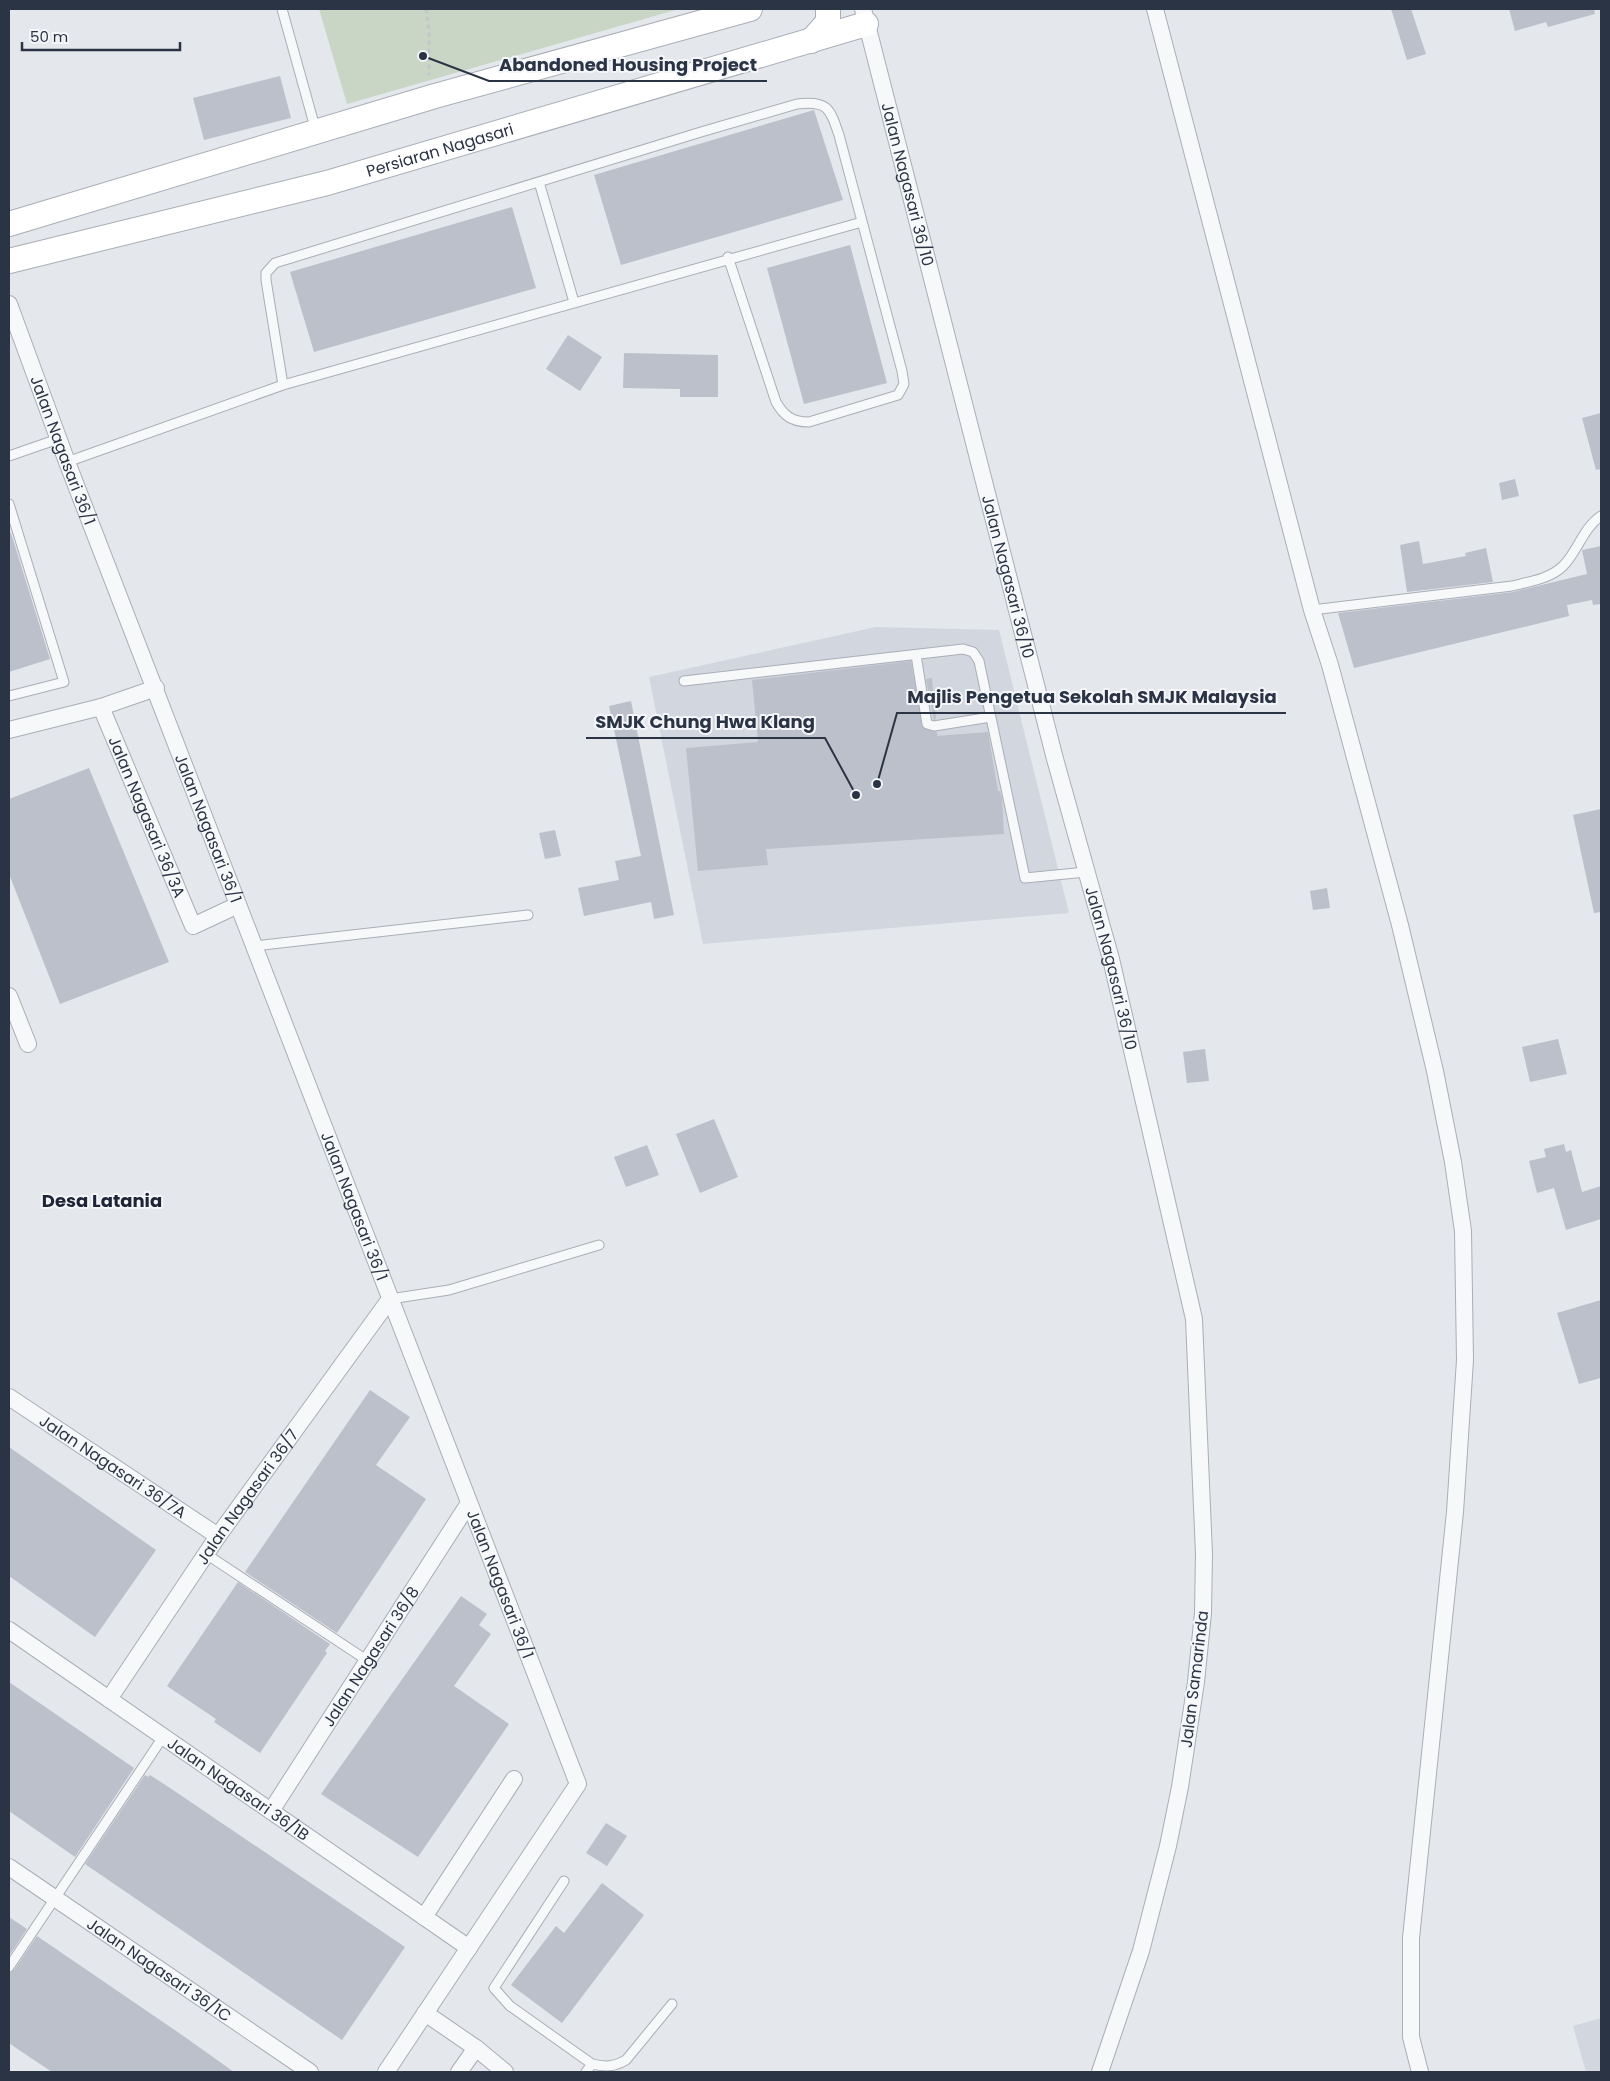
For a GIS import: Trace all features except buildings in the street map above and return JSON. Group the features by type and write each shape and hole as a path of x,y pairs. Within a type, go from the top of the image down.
{"street":[{"path":"9,224 435,96 750,9"},
{"path":"811,41 828,22 828,9"},
{"path":"1154,9 1312,610 1330,665 1400,925 1453,1162 1462,1231 1465,1360 1455,1512 1411,1938 1412,2037 1420,2072"},
{"name":"Persiaran Nagasari","path":"9,261 327,183 811,41 864,16"},
{"name":"Jalan Nagasari 36/10","path":"864,16 1086,872 1111,959 1183,1275"},
{"name":"Jalan Nagasari 36/1","path":"9,304 58,439 156,688 578,1784 386,2072"},
{"path":"9,730 101,706 156,688"},
{"name":"Jalan Nagasari 36/3A","path":"101,706 193,926 238,905"},
{"path":"9,996 28,1044"},
{"name":"Jalan Samarinda","path":"1100,2072 1142,1951 1168,1846 1180,1787 1202,1623 1204,1554 1194,1319 1183,1275"},
{"name":"Jalan Nagasari 36/7","path":"109,1699 218,1536 390,1299"},
{"name":"Jalan Nagasari 36/7A","path":"9,1399 218,1536"},
{"name":"Jalan Nagasari 36/8","path":"271,1811 469,1503"},
{"name":"Jalan Nagasari 36/1B","path":"9,1630 469,1948"},
{"path":"424,1917 514,1779"},
{"name":"Jalan Nagasari 36/1C","path":"9,1867 310,2072"},
{"path":"425,2013 476,2048 505,2072"},
{"path":"459,2072 476,2048"}],"lane":[{"path":"282,9 316,132"},
{"path":"283,385 266,292 266,273 275,263 701,132 798,104 813,103 821,104 831,112 902,371 904,384 898,396 832,417 800,422 785,416 776,402 728,258"},
{"path":"539,182 574,302"},
{"path":"67,462 283,385 728,258 862,222"},
{"path":"9,456 58,439"},
{"path":"9,504 64,682 9,696"},
{"path":"1312,610 1512,586 1542,579 1563,567 1593,522 1601,516"},
{"path":"684,681 963,649 973,652 979,661 1025,878 1086,872"},
{"path":"916,655 927,724 934,726 991,717"},
{"path":"254,946 528,915"},
{"path":"390,1299 449,1290 598,1245"},
{"path":"206,1554 368,1661"},
{"path":"9,1967 163,1736"},
{"path":"564,1881 494,1988 510,2006 592,2064 607,2067 618,2065 626,2060 672,2004"},
{"path":"586,2072 592,2064"}],"path":[{"path":"426,9 429,31 429,76 435,96"}],"shaded area":[{"path":"876,627 999,630 1069,913 703,944 649,677"},
{"path":"1601,2018 1601,2072 1586,2072 1573,2026"}],"green space":[{"path":"319,9 679,9 347,104"}],"place":[{"name":"Abandoned Housing Project","path":"423,56"},
{"name":"Majlis Pengetua Sekolah SMJK Malaysia","path":"877,784"},
{"name":"SMJK Chung Hwa Klang","path":"856,795"}],"district":[{"name":"Desa Latania","path":"102,1201"}]}
